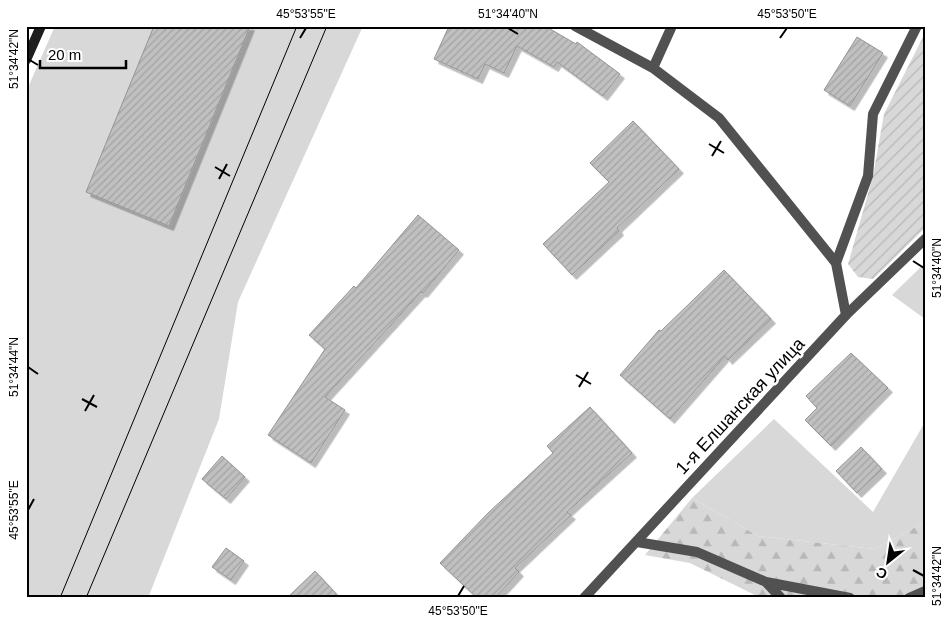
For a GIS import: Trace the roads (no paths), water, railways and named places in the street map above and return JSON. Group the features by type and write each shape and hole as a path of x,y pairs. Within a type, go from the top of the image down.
{"main road":[{"path":"26,60 41,26"}],"street":[{"path":"575,26 653,68 719,118 836,264 846,316"},
{"path":"653,68 672,26"},
{"path":"836,264 868,176 873,114 917,26"},
{"name":"1-я Елшанская улица","path":"584,598 846,316 925,239"},
{"path":"637,542 697,552 766,582 850,598"},
{"path":"766,582 781,598"},
{"path":"909,598 925,591"}],"tram line":[{"path":"60,598 297,26"},
{"path":"86,598 327,26"}]}
